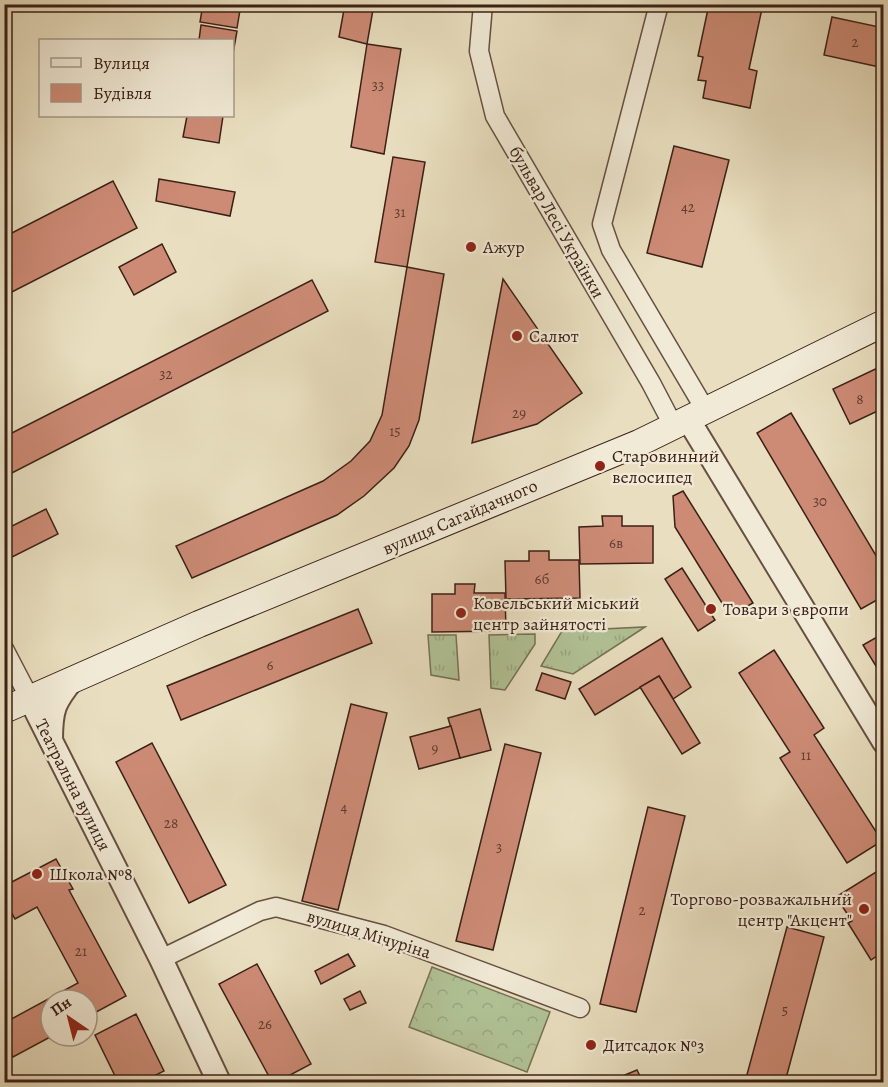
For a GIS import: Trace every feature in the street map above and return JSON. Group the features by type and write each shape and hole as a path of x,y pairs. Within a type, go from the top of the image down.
{"main road":[{"name":"вулиця Сагайдачного","path":"4,710 198,624 639,443 884,323"}],"street":[{"name":"бульвар Лесі Українки","path":"483,4 479,51 495,116 651,383 689,419"},
{"name":"бульвар Лесі Українки","path":"659,4 602,224 611,250 689,419 884,742"},
{"name":"Театральна вулиця","path":"4,649 161,959 219,1083"},
{"path":"51,740 51,719 57,698 73,679"},
{"name":"вулиця Мічуріна","path":"161,959 260,911 276,907 384,935 580,1008"}],"green space":[{"path":"645,627 573,674 541,666 562,631"},
{"path":"535,634 535,644 505,690 491,688 489,635"},
{"path":"428,635 456,635 459,680 431,675"},
{"path":"432,967 550,1012 527,1072 409,1027"}],"building":[{"path":"203,4 241,4 237,28 200,22"},
{"path":"345,4 374,4 367,44 339,37"},
{"path":"713,4 763,4 749,69 757,71 750,108 703,98 706,81 698,80 703,57 698,56 708,9 712,10"},
{"path":"832,17 884,28 884,68 824,55"},
{"path":"201,25 237,31 234,48 234,39 199,39"},
{"path":"367,44 401,49 384,154 351,147"},
{"path":"187,117 223,117 219,143 183,137"},
{"path":"674,146 729,160 702,267 647,253"},
{"path":"393,157 425,162 407,267 375,262"},
{"path":"159,179 235,192 230,216 156,201"},
{"path":"113,181 137,228 4,296 4,237"},
{"path":"162,244 176,272 134,295 119,267"},
{"path":"407,267 444,274 419,420 409,446 394,468 364,496 337,515 192,578 176,546 323,481 351,461 370,441 382,415"},
{"name":"Салют","path":"503,279 582,393 537,424 472,443"},
{"path":"312,280 328,311 4,477 4,437"},
{"path":"884,365 884,408 850,424 833,389"},
{"path":"791,413 884,569 884,596 861,609 757,433"},
{"path":"683,491 753,603 730,616 675,527 673,496"},
{"path":"46,509 58,534 6,560 4,530"},
{"path":"602,516 622,516 622,526 653,526 653,563 580,564 579,527 603,526"},
{"path":"529,551 549,551 549,560 579,560 580,598 506,599 505,561 529,561"},
{"path":"682,568 715,620 698,631 665,579"},
{"path":"455,584 475,584 474,593 505,593 506,631 432,632 432,594 455,594"},
{"path":"358,609 372,643 181,720 167,686"},
{"path":"884,633 884,679 863,645"},
{"path":"662,638 691,687 673,699 659,676 595,715 579,689"},
{"path":"774,650 824,728 814,735 882,841 847,863 780,758 790,752 739,673"},
{"path":"542,673 571,682 565,699 536,690"},
{"path":"659,676 700,743 682,754 640,687"},
{"path":"351,704 387,713 338,910 302,901"},
{"path":"480,709 491,750 460,758 448,718"},
{"path":"451,726 460,758 419,769 410,737"},
{"path":"152,743 226,885 189,903 116,762"},
{"path":"505,744 541,753 493,950 456,941"},
{"path":"648,807 685,816 636,1012 600,1004"},
{"path":"56,859 73,889 69,890 126,996 99,1011 99,988 69,988 78,983 37,907 15,919 4,900 4,886"},
{"name":"Торгово-розважальний центр \"Акцент\"","path":"884,867 884,951 871,960 848,923 852,921 836,897"},
{"path":"787,927 824,937 785,1082 745,1082"},
{"path":"348,954 355,966 321,984 315,971"},
{"path":"257,964 311,1064 277,1082 272,1082 219,984"},
{"path":"360,991 366,1003 350,1010 344,999"},
{"path":"39,1004 39,1043 13,1057 4,1042 4,1023"},
{"path":"136,1014 164,1071 142,1082 118,1082 99,1043 99,1033"},
{"path":"637,1070 643,1082 608,1082"}],"place":[{"name":"Ажур","path":"471,247"},
{"name":"Салют","path":"517,336"},
{"name":"Старовинний велосипед","path":"600,466"},
{"name":"Товари з європи","path":"711,609"},
{"name":"Ковельський міський центр зайнятості","path":"461,613"},
{"name":"Школа №8","path":"37,874"},
{"name":"Торгово-розважальний центр \"Акцент\"","path":"864,909"},
{"name":"Дитсадок №3","path":"591,1045"}]}
